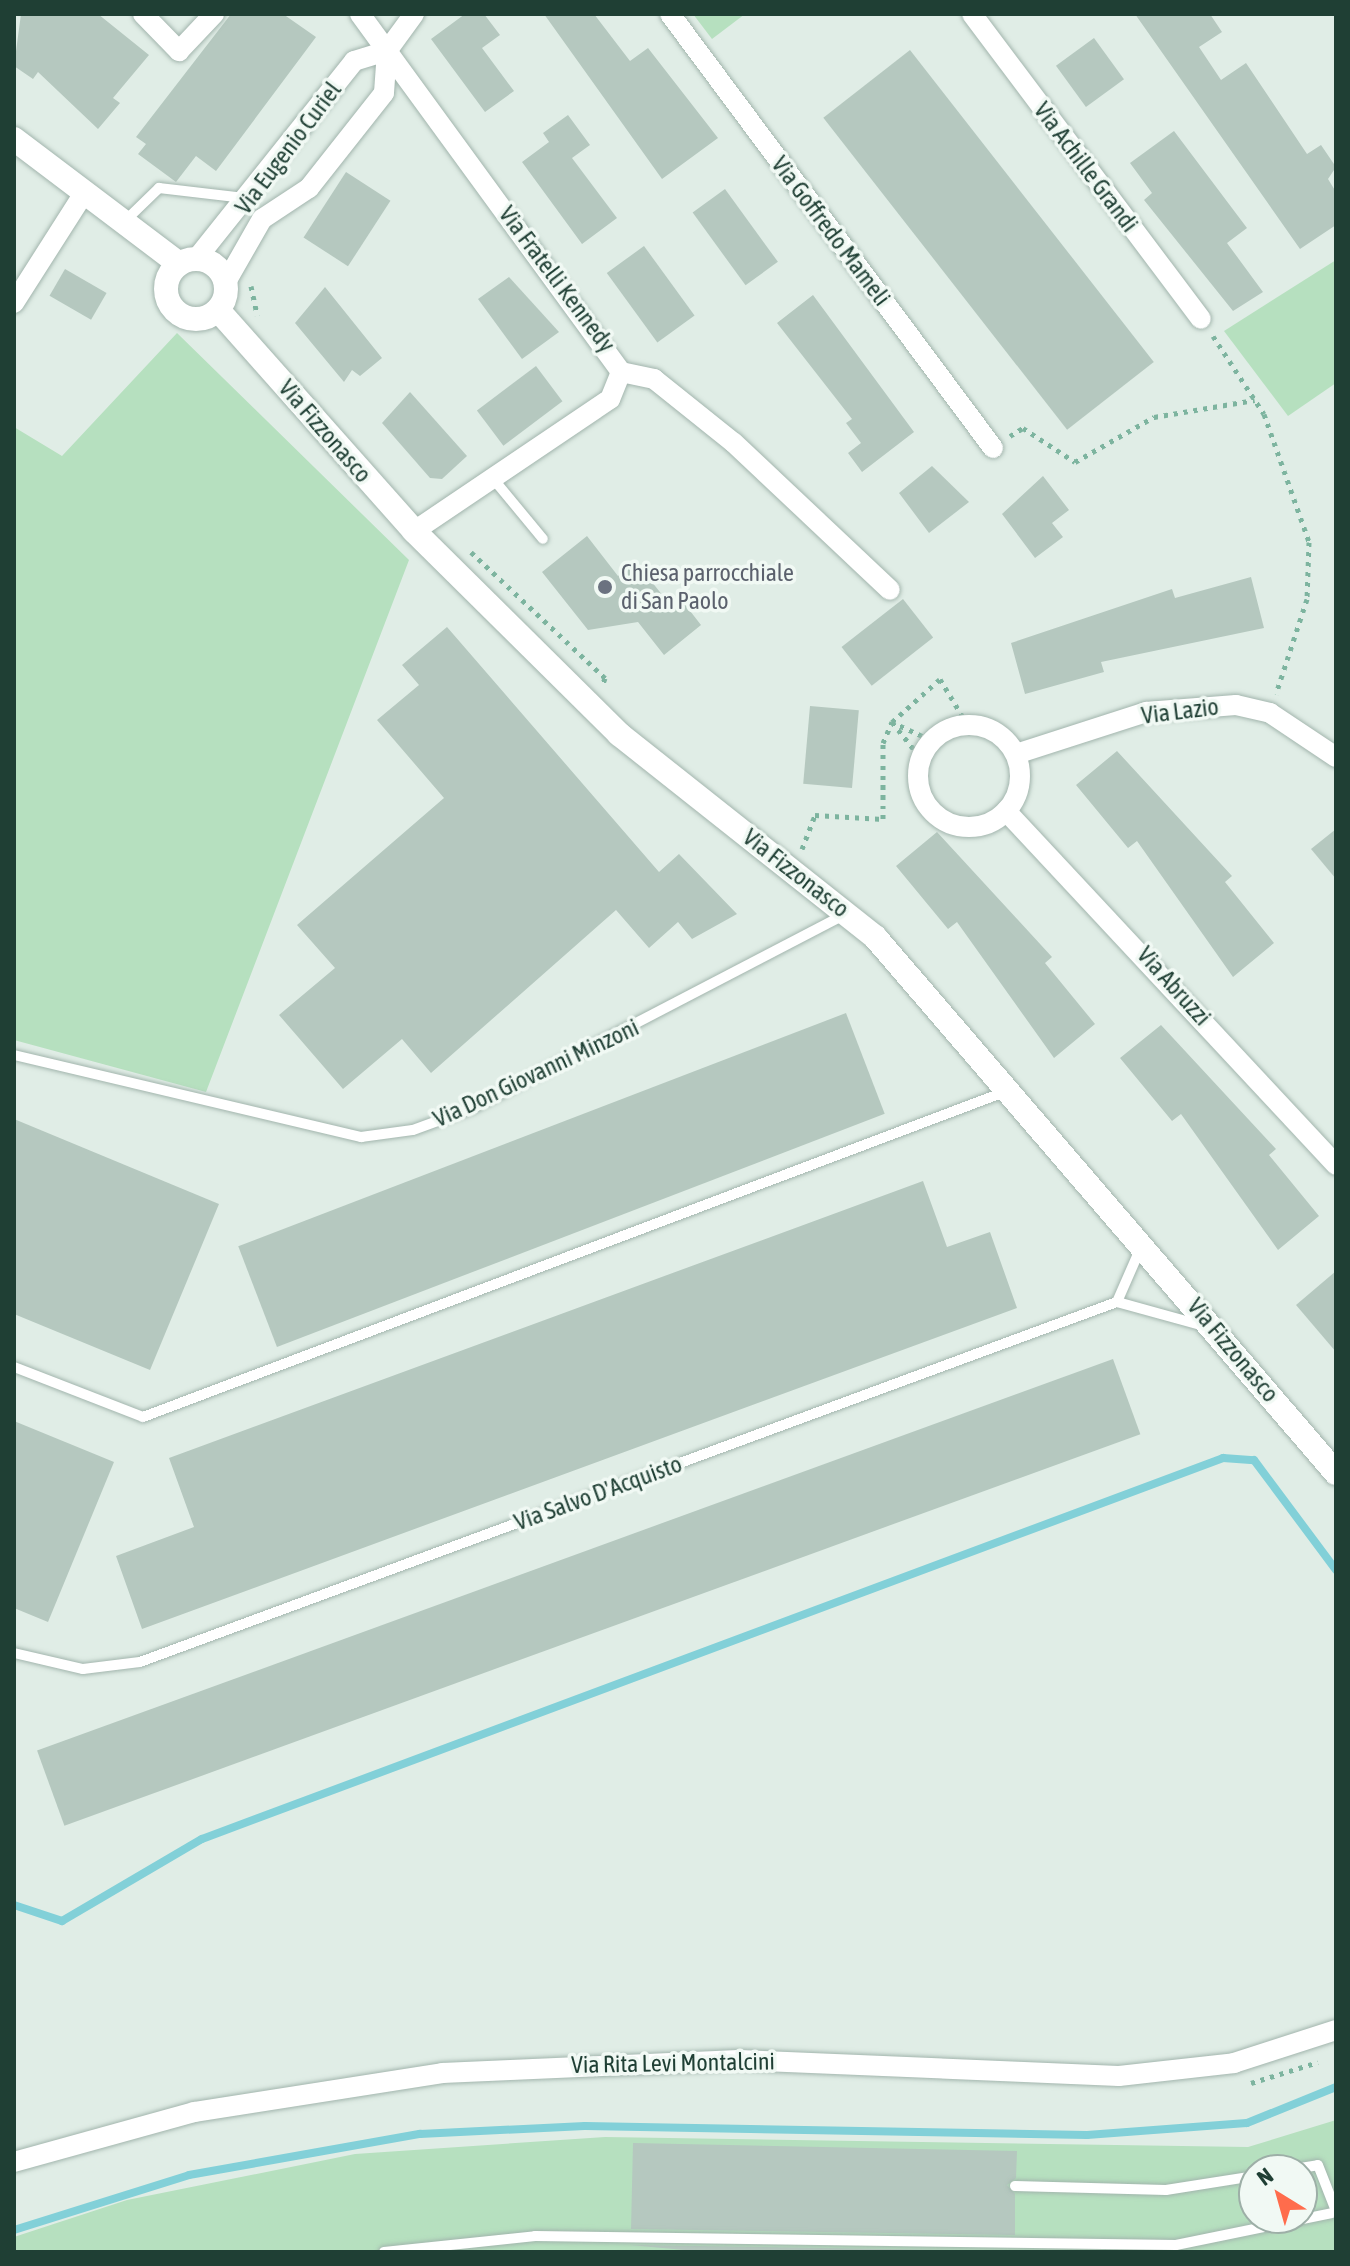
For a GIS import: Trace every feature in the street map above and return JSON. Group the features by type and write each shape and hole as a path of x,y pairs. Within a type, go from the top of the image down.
{"main road":[{"path":"14,139 124,224 188,261 216,265 226,282 218,310 190,319 173,309 166,290 188,261"},
{"name":"Via Fizzonasco","path":"218,310 414,531 619,734 848,913 1010,1090 1336,1473"}],"street":[{"path":"143,14 179,51 214,14"},
{"name":"Via Fratelli Kennedy","path":"360,14 621,372 610,399 495,481 414,531"},
{"path":"387,51 414,14"},
{"name":"Via Goffredo Mameli","path":"670,14 993,448"},
{"name":"Via Achille Grandi","path":"972,14 1201,319"},
{"name":"Via Eugenio Curiel","path":"188,261 250,199 354,61 387,51 384,93 309,188 262,219 226,282"},
{"path":"14,303 84,193"},
{"path":"621,372 654,379 734,443 890,590"},
{"name":"Via Lazio","path":"1016,754 1146,712 1236,705 1270,713 1336,757"},
{"path":"967,724 996,732 1016,754 1021,774 1006,811 990,823 950,824 921,797 926,749 967,724"},
{"name":"Via Abruzzi","path":"1006,811 1336,1165"},
{"name":"Via Rita Levi Montalcini","path":"14,2162 194,2112 442,2073 699,2060 1119,2076 1234,2063 1336,2030"}],"lane":[{"path":"124,224 159,188 250,199"},
{"path":"495,481 543,539"},
{"name":"Via Don Giovanni Minzoni","path":"14,1055 361,1137 413,1130 473,1108 848,913"},
{"path":"14,1367 143,1417 1010,1090"},
{"path":"1142,1244 1117,1302 1216,1329"},
{"name":"Via Salvo D'Acquisto","path":"14,1653 83,1669 140,1662 1117,1302"},
{"path":"384,2252 535,2236 1176,2245 1334,2212 1318,2165"},
{"path":"1015,2186 1166,2190 1238,2179"}],"path":[{"path":"252,276 263,325"},
{"path":"1201,319 1255,400 1303,517 1312,570 1270,713"},
{"path":"993,448 1023,428 1075,462 1154,417 1255,400"},
{"path":"801,850 815,815 883,819 883,743 892,722 940,679 967,724"},
{"path":"892,722 926,749"},
{"path":"892,722 926,749"},
{"path":"1233,2086 1336,2056"}],"green space":[{"path":"693,14 745,14 712,39"},
{"path":"1336,260 1336,383 1288,416 1224,331"},
{"path":"177,333 409,560 206,1092 14,1040 14,427 62,456"},
{"path":"1336,2120 1336,2252 14,2252 14,2237 127,2200 355,2154 605,2137 1248,2147"}],"building":[{"path":"21,14 98,14 149,55 113,98 120,103 98,129 38,72 33,79 14,66"},
{"path":"231,14 283,14 316,37 216,171 196,156 176,182 138,154 146,144 136,137"},
{"path":"465,14 484,14 500,35 482,48 514,91 485,112 431,39"},
{"path":"544,14 594,14 630,61 648,48 718,138 662,179"},
{"path":"1135,14 1210,14 1222,32 1199,47 1221,80 1246,63 1307,154 1321,145 1336,167 1328,179 1336,192 1336,225 1300,249"},
{"path":"1094,38 1124,79 1086,107 1056,66"},
{"path":"910,50 1154,362 1067,430 823,118"},
{"path":"568,115 590,145 572,158 617,218 582,244 522,162 549,142 543,133"},
{"path":"1174,131 1247,228 1227,243 1263,292 1233,311 1144,200 1152,193 1130,163"},
{"path":"346,172 390,201 348,266 304,237"},
{"path":"725,189 778,262 746,285 693,213"},
{"path":"644,246 695,316 657,343 607,273"},
{"path":"65,269 107,293 91,320 50,296"},
{"path":"509,277 559,332 522,359 478,299"},
{"path":"325,287 382,358 360,376 352,370 344,382 295,323"},
{"path":"813,295 914,432 862,472 848,453 861,443 846,423 852,419 777,323"},
{"path":"536,366 562,401 503,446 477,411"},
{"path":"410,392 467,456 442,479 430,478 382,423"},
{"path":"932,466 969,502 929,533 899,493"},
{"path":"1043,476 1069,510 1052,523 1063,537 1035,558 1002,514"},
{"name":"Chiesa parrocchiale di San Paolo","path":"587,536 618,576 636,562 671,606 680,598 701,625 664,655 638,622 588,630 542,572"},
{"path":"1251,577 1264,628 1101,662 1104,672 1025,694 1011,643 1172,589 1175,598"},
{"path":"903,599 933,638 872,686 842,647"},
{"path":"447,627 659,872 679,854 737,914 692,939 678,922 649,948 616,910 431,1073 402,1039 343,1089 279,1015 335,968 297,925 444,798 377,720 419,685 402,665"},
{"path":"810,706 859,710 852,788 803,784"},
{"path":"1117,751 1232,876 1225,882 1274,943 1233,977 1137,841 1128,848 1076,785"},
{"path":"1336,829 1336,879 1311,849"},
{"path":"937,832 1052,957 1045,963 1095,1024 1054,1058 957,922 948,929 896,866"},
{"path":"846,1013 885,1114 277,1347 238,1246"},
{"path":"1161,1025 1276,1149 1269,1155 1319,1216 1278,1250 1181,1114 1172,1121 1120,1058"},
{"path":"14,1119 219,1204 150,1370 14,1314"},
{"path":"923,1181 947,1247 990,1232 1017,1308 142,1629 116,1556 194,1527 169,1458"},
{"path":"1336,1271 1336,1352 1296,1305"},
{"path":"1113,1359 1140,1434 64,1826 37,1751"},
{"path":"14,1421 114,1462 48,1622 14,1608"},
{"path":"633,2143 1017,2151 1016,2178 1007,2185 1015,2194 1015,2235 631,2229"},
{"path":"630,2245 1014,2251 706,2252"}],"waterway":[{"path":"14,1905 62,1921 202,1839 1223,1458 1254,1460 1336,1570"},
{"path":"14,2230 189,2175 420,2134 585,2126 1087,2135 1247,2123 1336,2087"}],"place":[{"name":"Chiesa parrocchiale di San Paolo","path":"605,587"}]}
